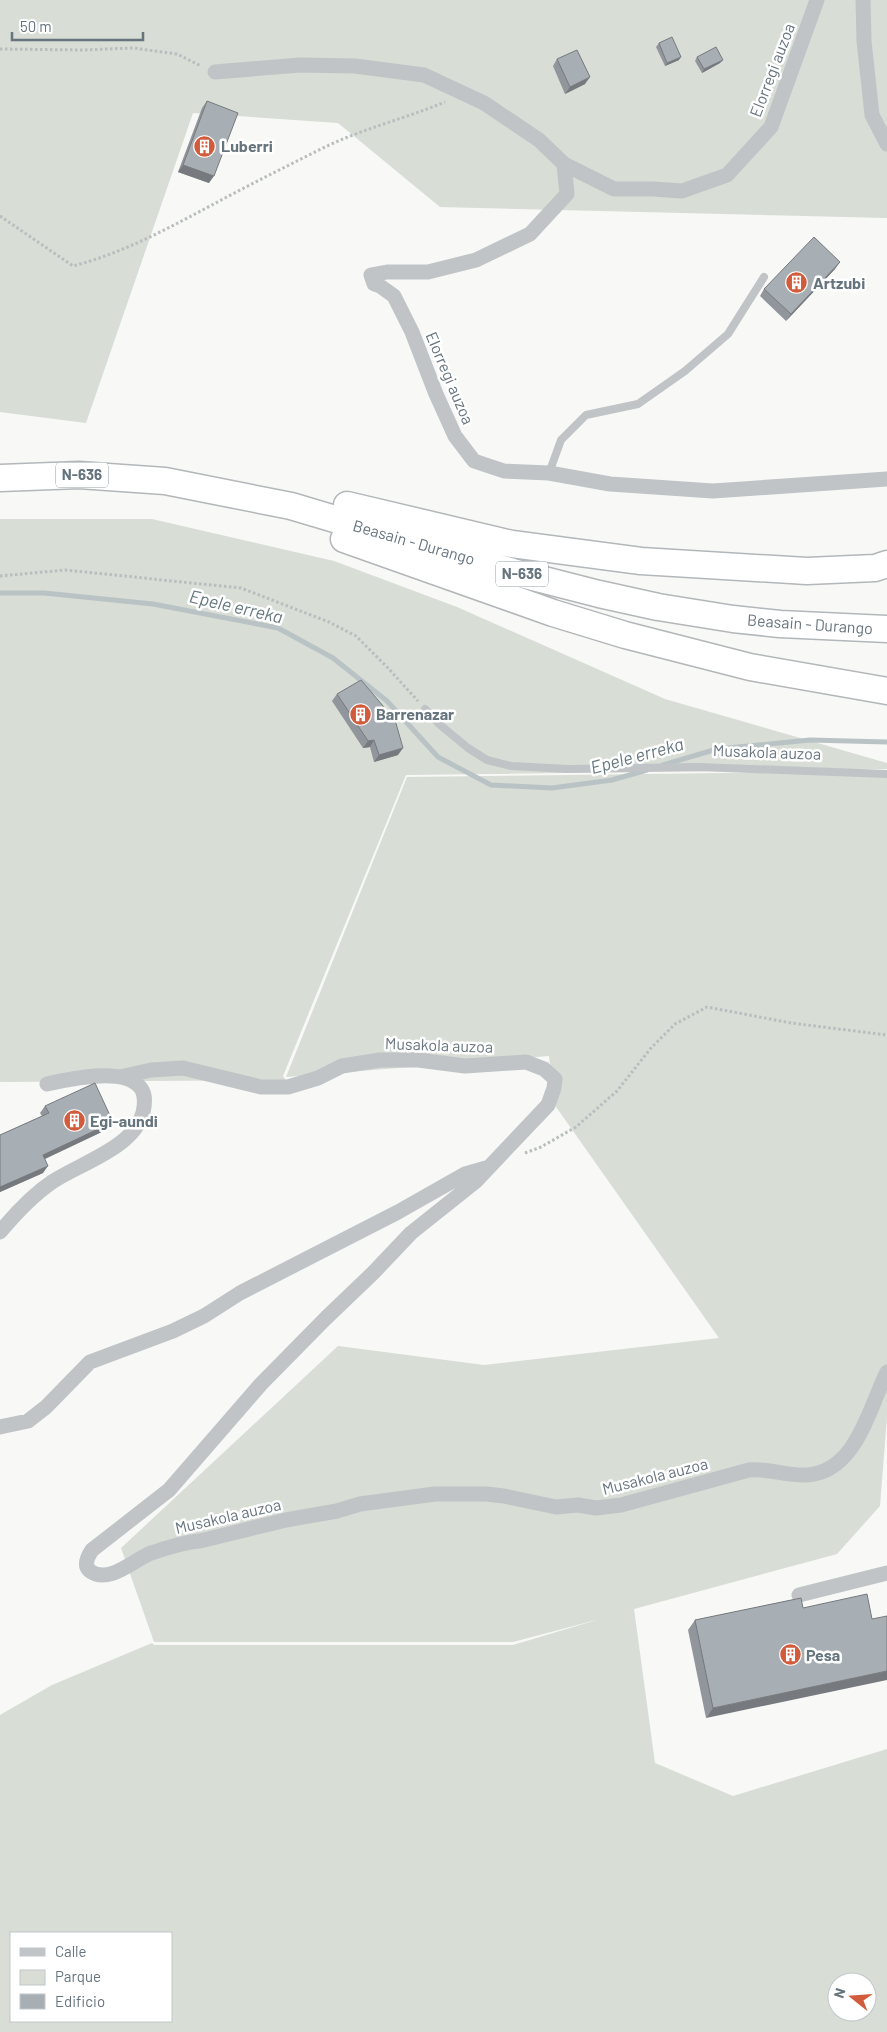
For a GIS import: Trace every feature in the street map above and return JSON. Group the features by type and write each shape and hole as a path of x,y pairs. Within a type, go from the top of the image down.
{"highway":[{"name":"Beasain - Durango","path":"0,478 79,474 165,481 290,506 513,572 658,607 733,619 780,624 887,629"},
{"path":"165,481 255,484 512,544 577,553 706,566 806,572 875,568 887,564"},
{"path":"165,481 227,506 294,523 338,537 553,613 625,635 750,667 887,691"}],"street":[{"name":"Elorregi auzoa","path":"215,72 300,65 355,66 424,75 484,103 539,140 564,164 614,189 653,189 682,192 727,175 771,127 817,0"},
{"path":"863,0 864,41 872,115 887,144"},
{"name":"Elorregi auzoa","path":"564,164 567,194 530,234 476,260 428,272 388,272 371,275 374,284 394,296 412,332 436,394 455,436 474,461 504,471 550,474 610,484 713,492 887,479"},
{"name":"Musakola auzoa","path":"47,1084 91,1077 120,1076 152,1070 182,1068 261,1086 288,1087 318,1078 342,1066 380,1060 418,1060 465,1066 526,1062 544,1069 555,1080 548,1105 486,1168 475,1182 412,1233 316,1328 261,1384 168,1490 92,1550 86,1563 88,1569 98,1574 116,1573 149,1554 186,1542 286,1520 337,1512 360,1504 422,1495 447,1493 486,1494 556,1506 578,1505 596,1508 621,1505 749,1470 799,1475 817,1473 835,1464 852,1446 887,1372"},
{"path":"0,1232 24,1205 52,1182 115,1147 135,1129 142,1118 145,1100 144,1092 138,1084 120,1076"},
{"name":"Musakola auzoa","path":"0,1427 28,1421 46,1407 90,1362 173,1331 204,1316 240,1293 398,1212 465,1174 486,1168"},
{"path":"800,1595 887,1573"}],"lane":[{"path":"550,474 561,440 586,415 638,404 685,371 728,334 764,277"},
{"name":"Musakola auzoa","path":"425,709 438,724 468,748 487,760 511,766 568,769 699,767 887,774"}],"path":[{"path":"0,49 83,50 133,48 177,54 215,72"},
{"path":"0,216 73,266 101,259 157,235 323,148 378,125 419,112 464,94"},
{"path":"0,576 65,570 242,588 328,622 356,636 425,709"},
{"path":"523,1154 541,1147 576,1127 617,1091 651,1048 675,1024 707,1007 791,1023 887,1035"}],"green space":[{"path":"0,0 887,0 887,218 440,207 338,123 193,113 86,423 0,412"},
{"path":"0,519 152,519 334,561 457,607 665,699 887,763 887,769 406,775 283,1076 286,1080 0,1082"},
{"path":"887,771 887,1417 880,1506 837,1554 634,1609 655,1763 733,1796 887,1749 887,2032 0,2032 0,1715 52,1685 152,1643 154,1645 513,1645 600,1619 513,1642 154,1642 121,1548 338,1346 484,1365 719,1338 554,1104 549,1056 286,1077 407,777"}],"building":[{"path":"672,37 681,57 667,63 659,43"},
{"path":"716,47 723,60 704,69 697,57"},
{"path":"577,50 590,77 570,87 557,59"},
{"name":"Luberri","path":"207,101 238,113 214,176 183,165"},
{"name":"Artzubi","path":"814,237 840,262 791,314 764,289"},
{"name":"Barrenazar","path":"361,680 395,720 403,748 379,755 374,740 368,741 337,694"},
{"path":"95,1083 113,1122 43,1155 48,1166 0,1187 0,1135 49,1113 45,1106"},
{"name":"Pesa","path":"867,1594 872,1619 887,1616 887,1671 713,1708 695,1620 801,1598 803,1608"}],"waterway":[{"name":"Epele erreka","path":"0,593 44,593 153,604 278,628 333,658 387,701 438,757 491,785 552,788 612,780 647,770"},
{"name":"Epele erreka","path":"663,765 717,749 810,740 887,742"}],"place":[{"name":"Luberri","path":"205,146"},
{"name":"Artzubi","path":"797,283"},
{"name":"Barrenazar","path":"360,714"},
{"name":"Egi-aundi","path":"74,1121"},
{"name":"Pesa","path":"790,1655"}]}
